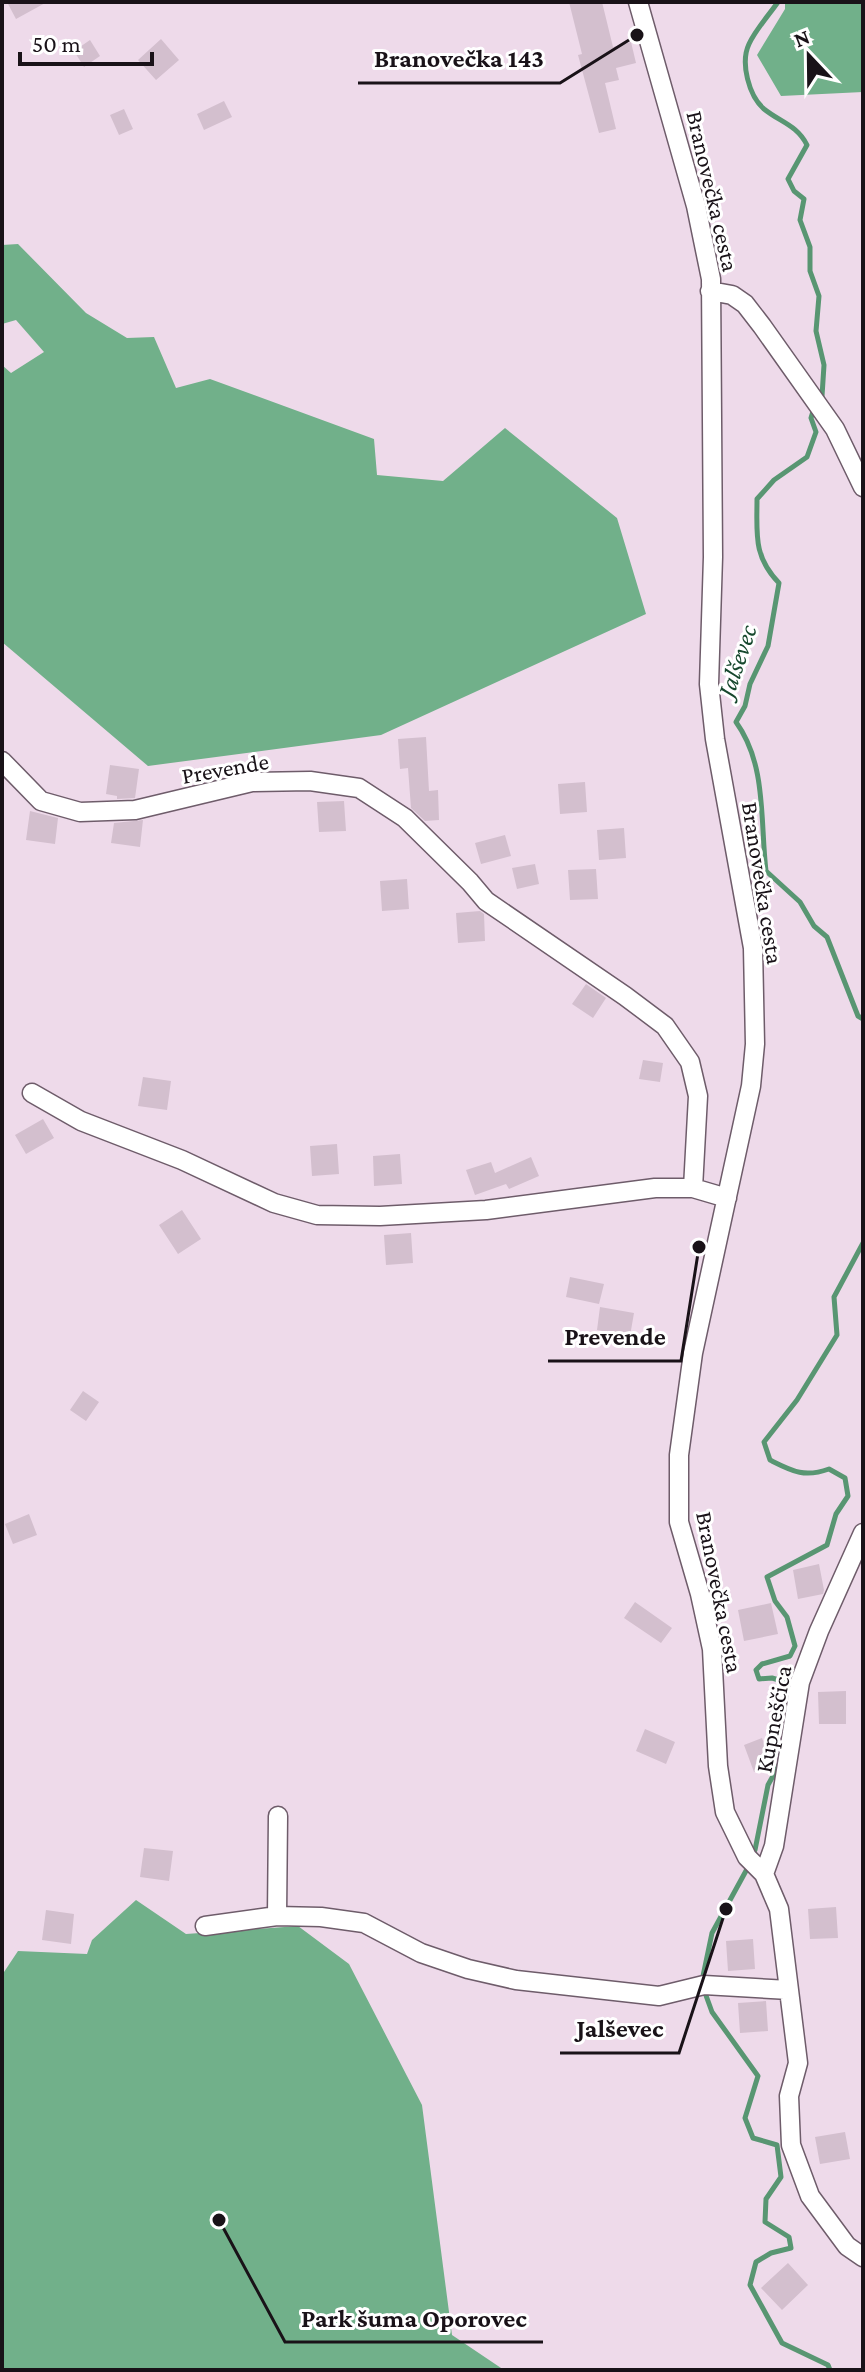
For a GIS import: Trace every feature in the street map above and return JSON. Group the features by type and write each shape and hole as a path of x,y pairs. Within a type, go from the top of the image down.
{"street":[{"name":"Branovečka cesta","path":"638,2 696,206 711,279 713,557 709,684 715,739 753,948 755,1044 751,1086 693,1353 679,1455 679,1522 712,1649 718,1766 725,1812 779,1909 798,2063 789,2096 791,2145 810,2196 847,2246 863,2257"},
{"path":"710,291 732,295 745,304 835,429 863,487"},
{"name":"Prevende","path":"2,761 41,801 80,812 135,810 252,782 310,781 359,788 405,818 486,901 665,1026 690,1062 698,1096 693,1188"},
{"path":"32,1093 81,1121 182,1160 274,1203 317,1215 380,1216 486,1210 655,1188 693,1188 727,1198"},
{"name":"Kupneščica","path":"756,1866 774,1846 800,1682 863,1533"},
{"path":"277,1916 278,1816"},
{"path":"205,1926 277,1916 321,1917 364,1923 421,1953 468,1969 516,1980 659,1996 704,1985 789,1990"}],"green space":[{"path":"785,2 863,2 863,92 781,96 757,55 785,9"},
{"path":"18,244 86,313 127,338 154,337 176,388 210,379 374,439 377,475 443,481 505,428 617,518 646,614 381,735 148,766 2,642 2,365 11,373 44,352 16,320 2,324 2,245"},
{"path":"136,1900 186,1934 298,1926 349,1964 422,2105 452,2335 504,2370 2,2370 2,1975 18,1951 87,1954 92,1940"}],"building":[{"path":"7,2 47,2 16,19"},
{"path":"569,2 602,2 613,47 631,42 636,63 616,68 619,80 605,83 616,129 599,133 578,55 582,54"},
{"path":"161,39 179,60 156,80 138,60"},
{"path":"90,40 100,56 84,67 74,51"},
{"path":"224,101 232,117 204,130 197,114"},
{"path":"124,109 133,129 119,135 110,115"},
{"path":"426,737 429,791 438,790 439,820 425,821 411,808 408,768 400,769 398,739"},
{"path":"110,765 139,769 135,798 117,799 117,796 106,794"},
{"path":"585,782 587,812 560,814 558,784"},
{"path":"344,801 346,831 319,832 317,802"},
{"path":"30,811 58,818 55,844 26,840"},
{"path":"143,820 140,847 111,843 114,823"},
{"path":"624,828 626,858 599,860 597,830"},
{"path":"505,835 511,856 481,864 475,843"},
{"path":"535,864 539,884 517,889 512,868"},
{"path":"596,869 598,899 570,900 568,870"},
{"path":"407,879 409,909 382,911 380,881"},
{"path":"480,911 484,914 485,941 458,943 456,913"},
{"path":"586,984 606,998 593,1018 572,1004"},
{"path":"643,1060 663,1063 660,1082 639,1079"},
{"path":"143,1077 171,1081 167,1110 138,1106"},
{"path":"43,1119 54,1138 26,1154 15,1135"},
{"path":"337,1144 339,1174 312,1176 310,1146"},
{"path":"400,1154 402,1184 374,1186 373,1156"},
{"path":"531,1157 539,1176 509,1189 506,1184 475,1195 466,1170 491,1162 495,1173"},
{"path":"182,1210 201,1239 178,1254 159,1225"},
{"path":"411,1233 413,1263 386,1265 384,1235"},
{"path":"570,1277 604,1284 599,1304 566,1297"},
{"path":"600,1307 634,1313 630,1336 597,1330"},
{"path":"83,1391 99,1402 86,1421 70,1410"},
{"path":"29,1514 37,1535 13,1544 5,1524"},
{"path":"819,1564 823,1594 798,1599 793,1570"},
{"path":"635,1602 672,1628 661,1643 624,1618"},
{"path":"771,1603 778,1634 744,1641 738,1610"},
{"path":"846,1691 846,1724 819,1724 818,1692"},
{"path":"645,1729 675,1742 666,1764 636,1751"},
{"path":"762,1738 772,1765 754,1772 744,1745"},
{"path":"144,1848 173,1851 169,1881 140,1877"},
{"path":"836,1907 838,1938 810,1939 808,1909"},
{"path":"46,1910 74,1914 71,1944 42,1940"},
{"path":"753,1939 755,1969 728,1971 726,1941"},
{"path":"766,2001 768,2031 740,2033 738,2003"},
{"path":"845,2132 850,2159 820,2164 815,2137"},
{"path":"788,2263 808,2285 782,2310 761,2288"}],"waterway":[{"name":"Jalševec","path":"778,2 749,44 746,69 750,88 759,103 793,128 807,145 788,179 794,191 804,199 800,220 810,247 810,271 819,296 816,331 824,365 822,396"},
{"name":"Jalševec","path":"814,408 811,418 816,432 807,457 774,480 757,499 758,544 765,563 779,583 768,646 736,722 746,739 758,775 766,871 800,902 814,926 827,937 858,1016 863,1019"},
{"name":"Jalševec","path":"792,1688 793,1684 772,1678 759,1679 756,1670 762,1664 790,1656 795,1646 787,1617 775,1601 767,1577 827,1545 836,1514 848,1496 845,1478 829,1469 805,1473 785,1467 770,1460 764,1442 797,1400 837,1335 834,1297 863,1243"},
{"name":"Jalševec","path":"755,1850 768,1785 779,1765"},
{"name":"Jalševec","path":"703,1976 712,1933 747,1869"},
{"name":"Jalševec","path":"704,1990 712,2012 758,2076 745,2118 753,2138 777,2145 781,2177 766,2199 765,2222 789,2237 791,2248 771,2253 756,2262 750,2285 782,2343 828,2365 830,2370"}],"place":[{"name":"Branovečka 143","path":"637,35"},
{"name":"Prevende","path":"699,1247"},
{"name":"Jalševec","path":"726,1909"},
{"name":"Park šuma Oporovec","path":"219,2220"}]}
